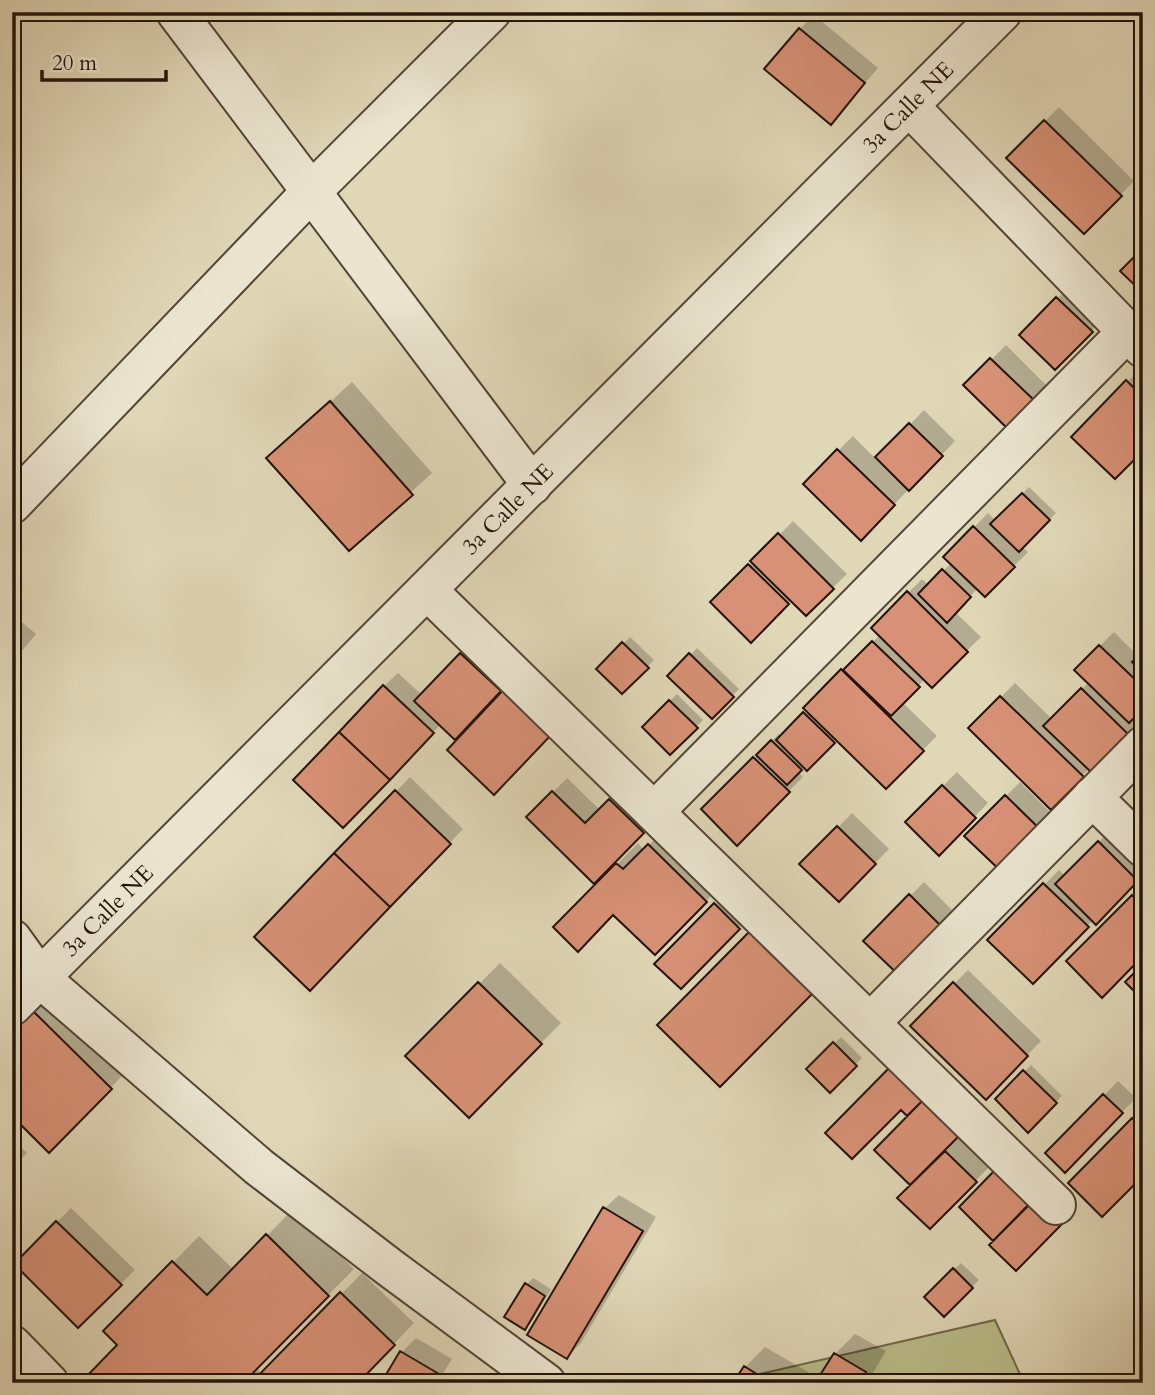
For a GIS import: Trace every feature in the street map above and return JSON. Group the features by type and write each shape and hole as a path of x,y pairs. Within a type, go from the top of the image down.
{"street":[{"path":"176,12 532,485"},
{"path":"12,504 310,193 491,12"},
{"name":"3a Calle NE","path":"12,1006 1002,12"},
{"path":"654,812 1135,340 909,106"},
{"path":"427,590 1056,1205"},
{"path":"870,1023 1143,746"},
{"path":"1092,797 1143,847"},
{"path":"12,939 40,978 259,1167 388,1268 546,1383"},
{"path":"12,1345 48,1383"}],"green space":[{"path":"995,1320 1024,1383 721,1383"}],"building":[{"path":"799,28 865,83 831,125 764,69"},
{"path":"1044,120 1122,196 1084,234 1006,158"},
{"path":"1143,248 1143,293 1120,271"},
{"path":"1056,297 1093,332 1055,370 1019,335"},
{"path":"990,358 1036,402 1008,429 963,385"},
{"path":"1126,380 1143,397 1143,451 1115,479 1071,437"},
{"path":"330,401 413,495 349,551 266,458"},
{"path":"909,423 943,456 909,491 875,457"},
{"path":"837,449 895,505 861,541 803,484"},
{"path":"1022,493 1050,520 1019,552 990,524"},
{"path":"973,526 1015,567 985,597 943,557"},
{"path":"778,533 834,589 806,616 750,561"},
{"path":"748,564 789,604 751,643 710,602"},
{"path":"942,569 971,597 947,623 918,594"},
{"path":"907,591 968,652 932,688 871,628"},
{"path":"872,641 920,687 891,716 843,670"},
{"path":"622,642 649,668 622,694 596,669"},
{"path":"1099,645 1143,687 1143,709 1129,723 1074,670"},
{"path":"1143,651 1143,673 1132,662"},
{"path":"460,653 501,691 455,740 414,701"},
{"path":"689,653 734,697 712,719 667,676"},
{"path":"841,669 924,751 886,789 803,708"},
{"path":"383,685 434,733 390,780 339,732"},
{"path":"505,688 552,734 494,795 447,750"},
{"path":"1081,688 1129,735 1092,773 1043,726"},
{"path":"1000,696 1084,777 1051,810 968,728"},
{"path":"669,700 698,728 670,755 642,727"},
{"path":"803,712 835,743 807,771 776,740"},
{"path":"339,732 390,780 343,828 293,780"},
{"path":"771,740 802,770 787,785 756,755"},
{"path":"753,757 790,792 737,846 701,809"},
{"path":"942,785 976,818 939,856 905,822"},
{"path":"395,790 451,844 390,907 334,853"},
{"path":"552,791 585,823 609,799 644,833 594,884 526,817"},
{"path":"1005,795 1046,835 1006,876 964,836"},
{"path":"837,826 876,864 839,902 799,864"},
{"path":"1098,841 1138,881 1096,925 1055,884"},
{"path":"648,844 707,902 655,955 613,915 578,952 553,927 616,863 623,869"},
{"path":"334,853 390,907 310,991 254,937"},
{"path":"1043,883 1089,927 1033,984 987,940"},
{"path":"909,894 948,933 903,979 863,941"},
{"path":"1132,895 1143,906 1143,956 1102,998 1066,961"},
{"path":"714,903 740,929 681,989 654,964"},
{"path":"752,929 815,991 720,1087 657,1025"},
{"path":"1143,964 1143,1000 1125,982"},
{"path":"478,982 542,1044 469,1118 405,1056"},
{"path":"953,982 1028,1056 986,1100 910,1026"},
{"path":"33,1011 112,1089 49,1153 12,1116 12,1032"},
{"path":"833,1042 857,1066 830,1093 806,1069"},
{"path":"893,1064 927,1096 907,1116 901,1110 852,1159 825,1133"},
{"path":"1023,1070 1057,1103 1028,1133 995,1099"},
{"path":"1103,1094 1123,1113 1065,1173 1045,1153"},
{"path":"927,1096 963,1132 910,1185 874,1150"},
{"path":"1132,1118 1143,1129 1143,1176 1102,1217 1068,1183"},
{"path":"945,1151 977,1182 930,1229 897,1198"},
{"path":"996,1169 1031,1203 993,1241 959,1207"},
{"path":"1035,1198 1062,1224 1016,1271 989,1245"},
{"path":"603,1207 643,1231 567,1359 527,1335"},
{"path":"56,1221 122,1285 78,1328 14,1264"},
{"path":"266,1234 329,1296 243,1383 88,1383 84,1379 117,1345 103,1331 172,1261 207,1295"},
{"path":"953,1268 973,1288 944,1317 924,1297"},
{"path":"525,1283 545,1296 525,1330 504,1317"},
{"path":"340,1292 395,1345 358,1383 251,1383"},
{"path":"400,1351 439,1374 433,1383 381,1383"},
{"path":"834,1353 866,1372 860,1383 815,1383"},
{"path":"744,1366 771,1383 733,1383"}]}
